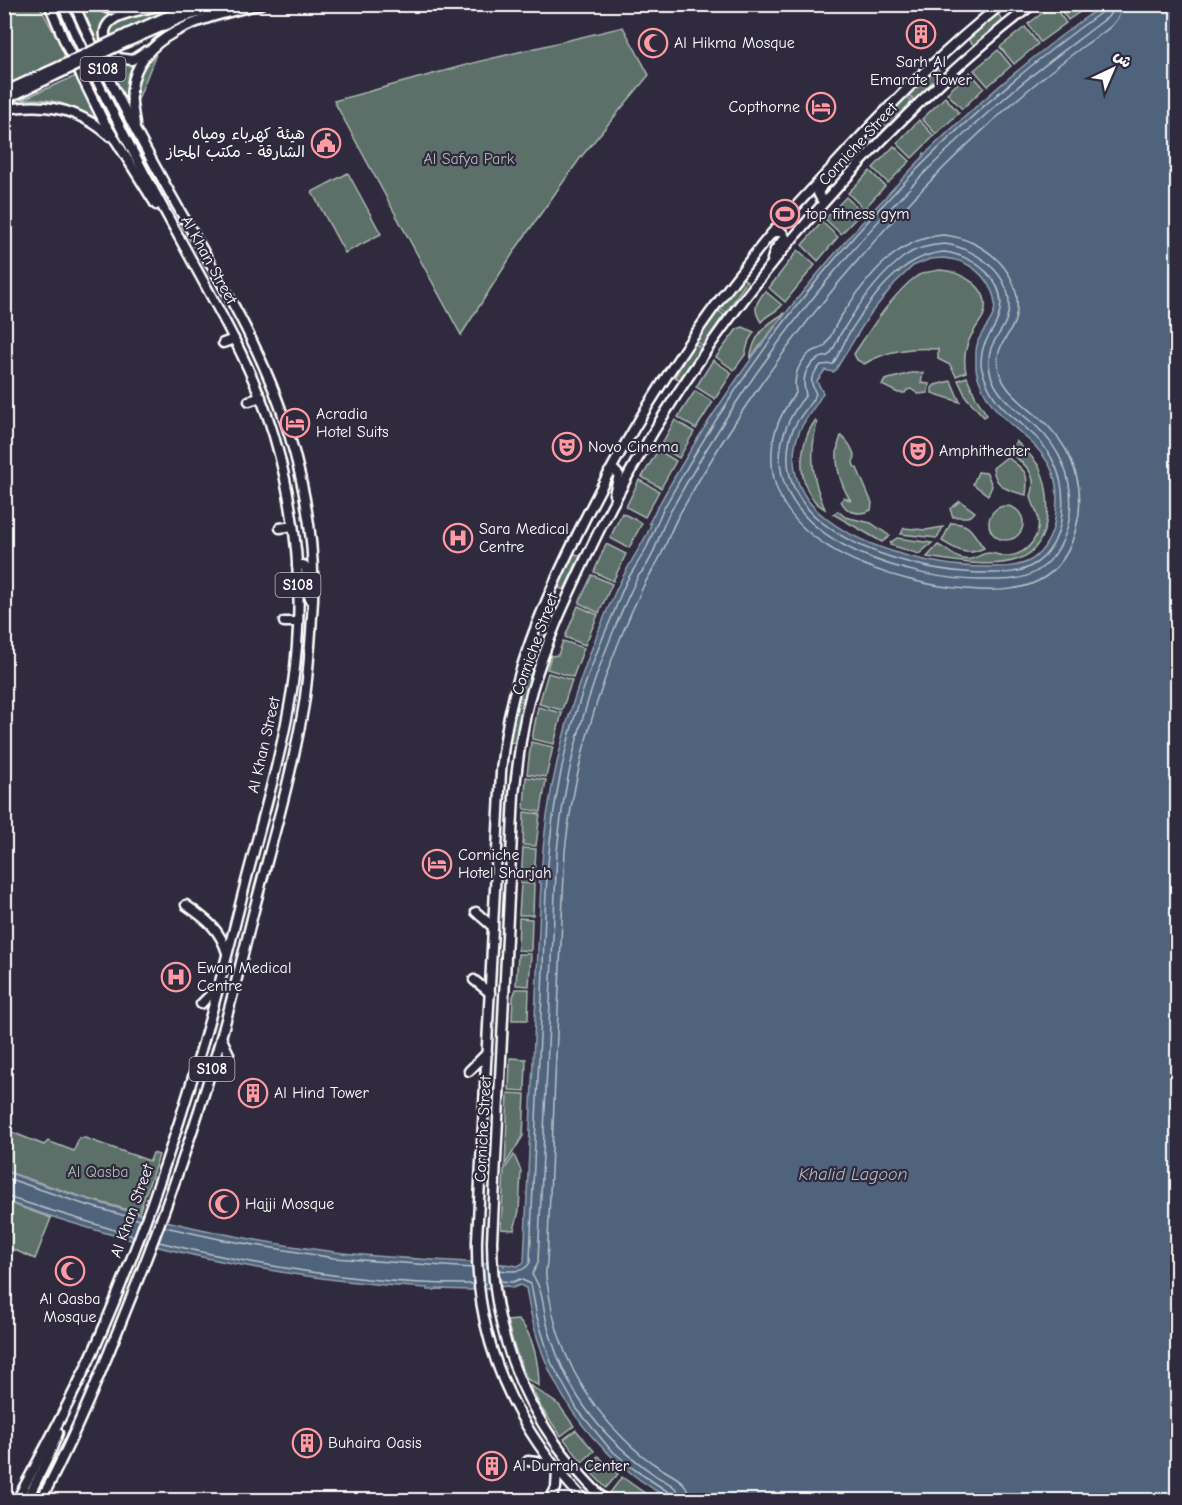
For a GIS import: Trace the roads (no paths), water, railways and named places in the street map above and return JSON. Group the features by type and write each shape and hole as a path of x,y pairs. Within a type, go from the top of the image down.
{"main road":[{"path":"43,4 103,120 171,230 183,244"},
{"path":"49,4 63,40"},
{"name":"Al Khan Street","path":"18,1500 63,1415 96,1345 132,1257 191,1086 220,986 286,718 292,690 298,622 297,566 293,526 284,473 261,397 234,339 93,73 62,4"},
{"name":"Al Khan Street","path":"40,1500 61,1461 98,1379 145,1262 193,1130 221,1037 300,724 308,673 313,602 311,557 304,498 293,450 273,389 239,315 105,73 74,4"},
{"path":"96,4 123,10 158,4"},
{"path":"163,4 115,17 107,25 105,36 114,54 127,60 137,58 167,36 194,22 261,4"},
{"path":"4,100 168,16 204,4"},
{"path":"128,37 186,16 233,4"},
{"name":"Corniche Street","path":"584,1500 554,1466 526,1426 509,1394 489,1343 481,1307 477,1254 502,762 512,698 527,644 609,472 650,403 701,325 734,280 839,160 930,66 1002,4"},
{"name":"Corniche Street","path":"605,1500 569,1461 546,1430 531,1404 507,1349 496,1305 492,1242 514,795 522,732 535,681 554,626 616,497 654,432 722,327 772,262 825,200 937,85 1033,4"},
{"path":"136,132 131,99 134,79 146,56 167,36"},
{"path":"4,92 53,73"},
{"path":"4,110 39,105 68,111 95,123 118,144"},
{"path":"825,200 819,197 818,191 832,175 839,160"},
{"path":"772,262 773,253 785,237 782,232 774,232"},
{"path":"223,344 234,339"},
{"path":"249,401 261,397"},
{"path":"650,403 651,412 643,428 647,432 654,432"},
{"path":"609,472 615,471 619,475 614,490 616,497"},
{"path":"280,528 293,526"},
{"path":"297,566 303,565 306,568 307,592 313,602"},
{"path":"284,622 298,622"},
{"path":"186,905 216,928 228,954"},
{"path":"476,912 493,927"},
{"path":"474,980 490,993"},
{"path":"201,1004 220,986"},
{"path":"221,1037 229,1054"},
{"path":"469,1071 487,1053"},
{"path":"27,1500 54,1446 63,1415"},
{"path":"528,1461 554,1466 556,1488 550,1500"}],"water":[{"name":"Khalid Lagoon","path":"1103,5 1177,5 1177,1496 1135,1500 671,1500 615,1460 592,1437 573,1412 556,1384 543,1354 526,1288 520,1285 513,1288 507,1286 471,1290 427,1290 427,1288 319,1278 266,1270 160,1248 5,1201 4,1171 126,1211 251,1239 377,1256 503,1264 504,1266 505,1264 518,1266 524,1262 541,883 539,878 541,877 549,802 556,765 576,693 617,588 647,534 651,524 649,523 708,423 772,330 807,286 923,157 924,153 1011,76","holes":["930,259 957,260 970,266 990,287 995,308 979,338 976,349 978,376 992,405 1044,457 1053,472 1057,492 1055,518 1050,536 1036,556 1016,565 991,567 945,564 894,552 870,543 827,519 807,499 796,477 794,458 797,439 823,393 817,381 825,370 835,371 868,317 895,283 913,266"]}],"place":[{"name":"Sarh Al Emarate Tower","path":"921,34"},
{"name":"Al Hikma Mosque","path":"653,43"},
{"name":"Copthorne","path":"821,107"},
{"name":"هيئة كهرباء ومياه الشارقة - مكتب المجاز","path":"326,143"},
{"name":"top fitness gym","path":"785,214"},
{"name":"Acradia Hotel Suits","path":"295,423"},
{"name":"Novo Cinema","path":"567,447"},
{"name":"Amphitheater","path":"918,451"},
{"name":"Sara Medical Centre","path":"458,538"},
{"name":"Corniche Hotel Sharjah","path":"437,864"},
{"name":"Ewan Medical Centre","path":"176,977"},
{"name":"Al Hind Tower","path":"253,1093"},
{"name":"Hajji Mosque","path":"224,1204"},
{"name":"Al Qasba Mosque","path":"70,1271"},
{"name":"Buhaira Oasis","path":"307,1443"},
{"name":"Al Durrah Center","path":"492,1466"}],"park label":[{"name":"Al Safya Park","path":"469,159"},
{"name":"Al Qasba","path":"98,1172"}]}
